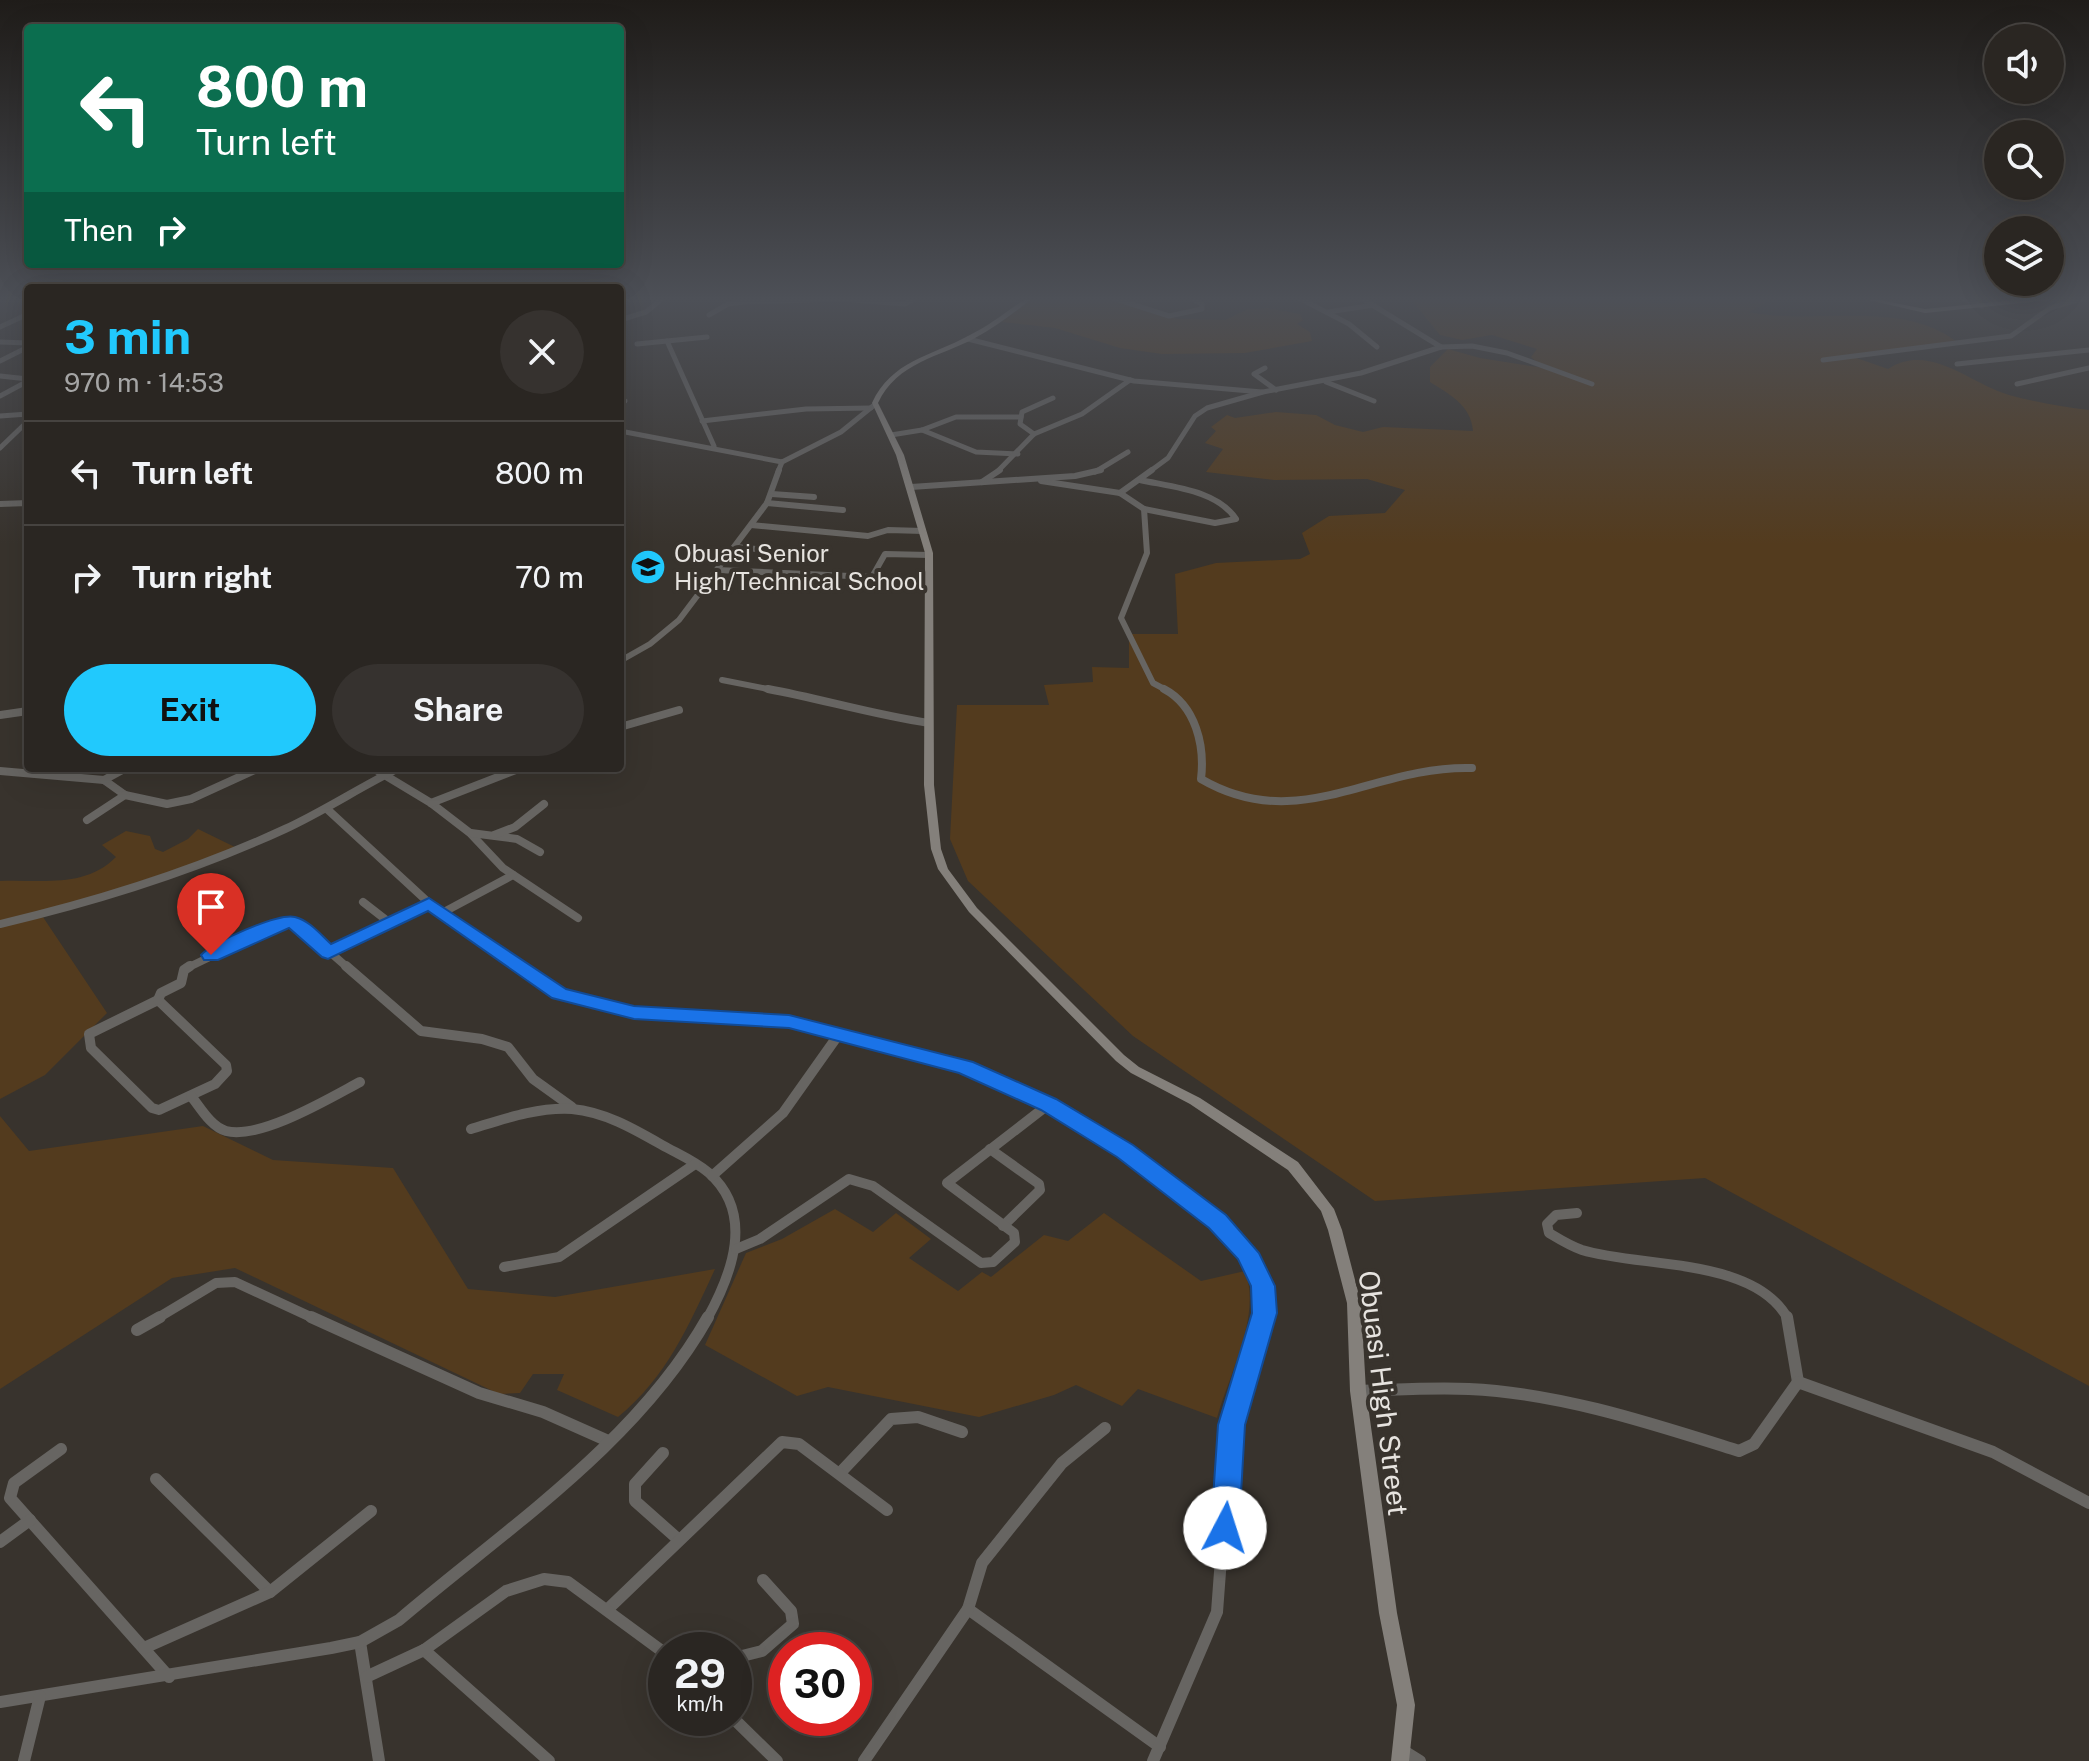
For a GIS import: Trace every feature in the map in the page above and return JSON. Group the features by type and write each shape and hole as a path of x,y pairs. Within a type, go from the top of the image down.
{"street":[{"path":"684,380 714,446"},
{"path":"624,432 714,446 782,462 841,432 873,410 883,387 890,380"},
{"path":"974,485 992,478 1034,434 1082,414 1130,380"},
{"path":"1132,380 1263,392"},
{"path":"1263,380 1277,390"},
{"path":"1582,380 1592,384"},
{"path":"2017,384 2034,380"},
{"path":"1120,493 1176,450 1195,416 1207,408 1263,392 1326,381 1374,401"},
{"path":"0,396 24,382"},
{"path":"1034,434 1022,427 1021,417 1028,407 1053,398"},
{"path":"702,421 806,409 873,410"},
{"name":"Obuasi High Street","path":"873,410 891,435 911,487 929,555 929,785 936,849 943,869 960,894 1120,1058 1231,1123 1293,1166 1327,1209 1354,1303 1358,1391 1388,1613 1406,1705 1402,1756"},
{"path":"0,416 24,414"},
{"path":"891,435 922,430 956,417 1021,417"},
{"path":"0,448 24,425"},
{"path":"922,430 976,452 1018,454"},
{"path":"0,437 10,437"},
{"path":"911,487 1041,481 1099,471 1128,452"},
{"path":"624,659 670,631 767,503 782,462"},
{"path":"1041,481 1120,493 1144,509 1215,523 1236,519 1232,511 1215,500 1140,480"},
{"path":"772,494 814,497"},
{"path":"0,504 24,503"},
{"path":"767,503 843,510"},
{"path":"1144,509 1142,517 1148,526 1151,544 1121,618 1153,683 1172,693 1185,705 1204,751 1201,779 1212,786 1261,803 1287,804 1442,767 1472,768"},
{"path":"751,525 868,536 888,530 923,531"},
{"path":"736,547 797,553"},
{"path":"717,570 872,577 885,554 929,555"},
{"path":"722,680 836,702 871,715 929,723"},
{"path":"624,726 679,710"},
{"path":"0,715 24,712"},
{"path":"0,771 104,780 125,795 179,803 250,772"},
{"path":"104,780 119,772"},
{"path":"380,772 431,803 470,833 513,875 578,918"},
{"path":"0,924 58,911 218,858 327,809 391,772"},
{"path":"431,803 511,772"},
{"path":"87,820 125,795"},
{"path":"494,836 515,827 544,804"},
{"path":"327,809 429,903 559,993 579,1001 634,1012 789,1022 965,1068 1049,1104 1125,1151 1217,1222 1247,1253 1263,1286 1264,1313 1231,1425 1217,1612 1153,1761"},
{"path":"470,833 517,839 540,852"},
{"path":"442,913 513,875"},
{"path":"363,902 390,923"},
{"path":"328,953 429,903"},
{"path":"158,1000 226,1065 224,1077 170,1107 152,1108 91,1048 87,1039 95,1030 158,1000 161,993 181,983 188,966 278,924 299,925 421,1031 482,1039 508,1047 533,1079 573,1108"},
{"path":"712,1176 783,1113 839,1034"},
{"path":"191,1096 222,1130 235,1132 305,1111 360,1082"},
{"path":"736,1249 760,1239 849,1179 873,1186 981,1263 993,1262 1015,1242 1014,1233 947,1183 1049,1104"},
{"path":"0,1702 169,1677 360,1642 399,1620 651,1399 688,1351 721,1288 736,1249 735,1226 712,1176 629,1124 600,1112 573,1108 537,1112 471,1129"},
{"path":"990,1149 1039,1184 1040,1190 1003,1226"},
{"path":"504,1267 539,1264 567,1253 695,1164"},
{"path":"1358,1391 1470,1389 1542,1399 1658,1426 1739,1451 1754,1444 1798,1382 1791,1328 1783,1310 1765,1293 1735,1279 1580,1249 1549,1233 1547,1224 1550,1218 1577,1213"},
{"path":"137,1330 216,1283 235,1282 479,1393 543,1412 606,1440"},
{"path":"1798,1382 1993,1452 2089,1503"},
{"path":"840,1473 891,1419 902,1415 962,1432"},
{"path":"864,1761 968,1609 982,1563 1062,1463 1105,1428"},
{"path":"608,1609 782,1442 799,1444 887,1510"},
{"path":"61,1449 11,1488 10,1498 169,1677"},
{"path":"663,1453 635,1484 635,1501 679,1540"},
{"path":"156,1479 270,1592"},
{"path":"144,1648 270,1592 371,1511"},
{"path":"0,1542 30,1520"},
{"path":"366,1677 424,1650 488,1600 544,1579 568,1582 648,1640"},
{"path":"752,1654 762,1651 793,1624 791,1611 763,1580"},
{"path":"968,1609 1160,1747"},
{"path":"360,1642 379,1761"},
{"path":"424,1650 549,1761"},
{"path":"24,1761 40,1696"},
{"path":"751,1736 777,1761"},
{"path":"1402,1756 1420,1761"}],"shaded area":[{"path":"1974,380 2009,395 2089,410 2089,1386 1705,1178 1375,1201 1133,1036 968,881 950,839 957,705 1049,705 1044,685 1093,682 1092,667 1129,668 1129,634 1178,634 1175,574 1216,563 1300,559 1310,554 1302,533 1329,516 1385,513 1405,490 1367,479 1274,480 1206,472 1223,449 1205,443 1216,431 1211,427 1227,415 1235,418 1276,412 1316,415 1335,425 1363,432 1383,427 1473,431 1464,407 1430,382"},
{"path":"198,829 239,849 60,908 0,922 0,881 76,878 104,867 116,857 102,845 126,831 150,836 155,849 163,852 188,839"},
{"path":"43,917 107,1013 45,1075 0,1099 0,927"},
{"path":"0,1116 29,1151 203,1126 273,1160 393,1168 468,1289 555,1297 715,1269 675,1349 650,1385 618,1417 557,1390 564,1374 533,1374 520,1393 499,1394 235,1268 172,1278 0,1389"},
{"path":"835,1209 873,1232 896,1213 931,1239 909,1258 958,1291 982,1272 991,1277 1044,1235 1068,1241 1104,1213 1201,1281 1245,1271 1249,1288 1247,1325 1217,1418 1138,1389 1122,1406 1076,1385 1054,1395 979,1417 828,1387 797,1396 705,1345 746,1253 782,1239"}],"place":[{"name":"Obuasi Senior High/Technical School","path":"648,567"}],"route":[{"path":"211,955 278,924 290,922 299,925 328,953 429,903 559,993 579,1001 634,1012 789,1022 965,1068 1049,1104 1125,1151 1217,1222 1247,1253 1263,1286 1264,1313 1231,1425 1225,1528"}]}
